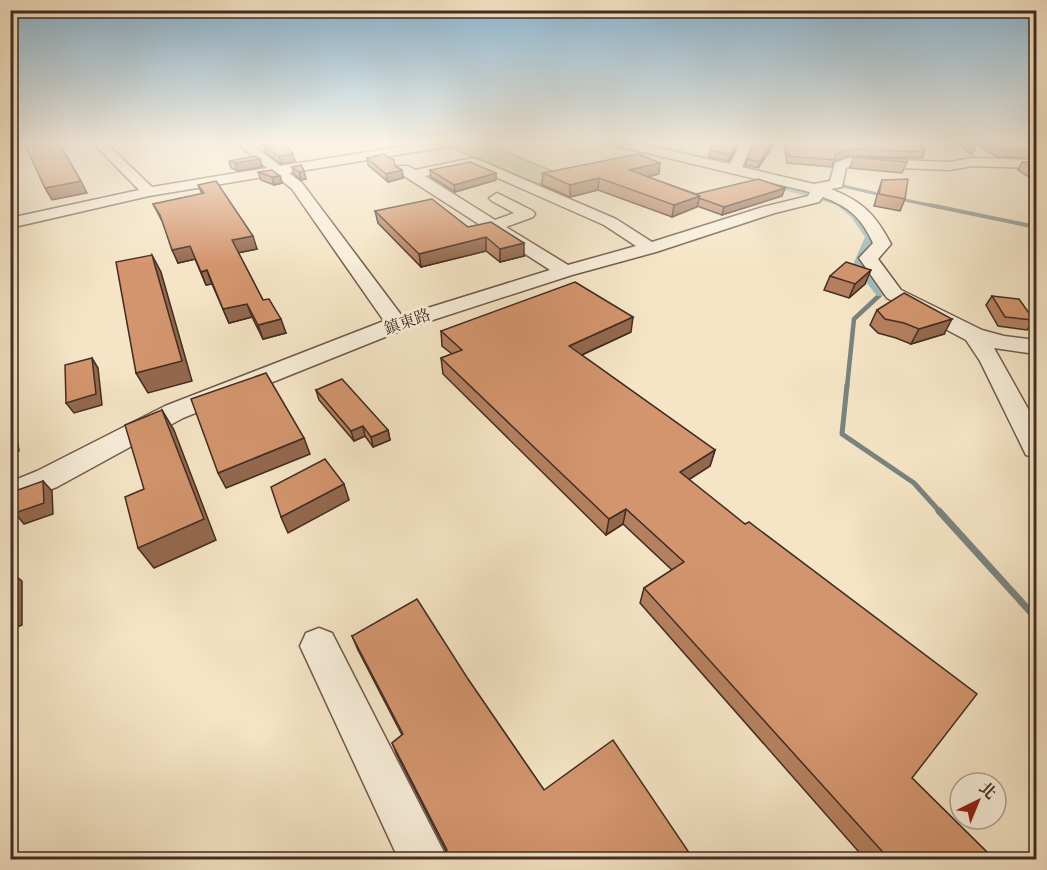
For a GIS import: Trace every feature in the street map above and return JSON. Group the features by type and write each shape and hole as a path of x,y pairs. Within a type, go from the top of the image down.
{"street":[{"path":"140,184 149,192"},
{"path":"10,223 197,184"},
{"path":"294,184 397,324"},
{"path":"426,184 565,271"},
{"path":"522,184 610,222 650,248"},
{"path":"791,184 851,203 871,222 882,244 868,258 894,294 974,335 1002,343 1036,347"},
{"name":"鎮東路","path":"10,494 47,479 174,412 397,324 565,271 650,248 769,210 837,184"},
{"path":"493,226 526,214 497,198"},
{"path":"855,271 876,272"},
{"path":"974,335 992,362 1036,448"},
{"path":"319,646 424,860"}],"building":[{"path":"43,184 68,184 45,188"},
{"path":"218,184 253,236 232,240 263,300 269,299 281,319 258,325 247,304 223,309 207,270 201,272 190,246 172,250 160,215 153,204 204,193 198,185"},
{"path":"615,184 666,184 700,196 674,205"},
{"path":"739,184 772,184 785,188 724,207 699,198 700,196 696,194"},
{"path":"881,184 907,184 905,199 879,194"},
{"path":"432,199 468,227 491,222 524,243 500,249 486,237 419,254 375,211"},
{"path":"152,255 182,361 136,373 116,262"},
{"path":"846,262 871,270 855,284 830,276"},
{"path":"575,282 633,317 569,346 715,450 680,472 745,524 749,522 977,694 912,778 948,814 948,831 966,831 995,860 890,860 644,588 684,562 626,509 609,519 441,358 462,350 441,331"},
{"path":"904,293 952,319 919,329 885,319 877,310"},
{"path":"992,296 1019,299 1034,320 1005,317"},
{"path":"92,358 96,394 66,403 65,365"},
{"path":"266,373 304,438 218,473 191,399"},
{"path":"342,379 388,430 371,437 363,426 351,431 316,390"},
{"path":"162,410 204,519 138,548 125,497 144,489 125,425"},
{"path":"325,459 344,484 281,517 271,487"},
{"path":"43,481 44,503 15,513 15,491"},
{"path":"417,599 468,679 544,790 613,740 694,860 447,860 444,853 447,850 392,743 403,734 352,636"}],"waterway":[{"path":"773,184 841,203 855,215 871,237 860,265 882,293"},
{"path":"836,187 843,186 882,195"},
{"path":"900,199 938,207"},
{"path":"930,205 1036,227"},
{"path":"847,387 854,319 882,293"},
{"path":"847,385 842,434 914,483 941,513"},
{"path":"939,511 1036,618"}]}
